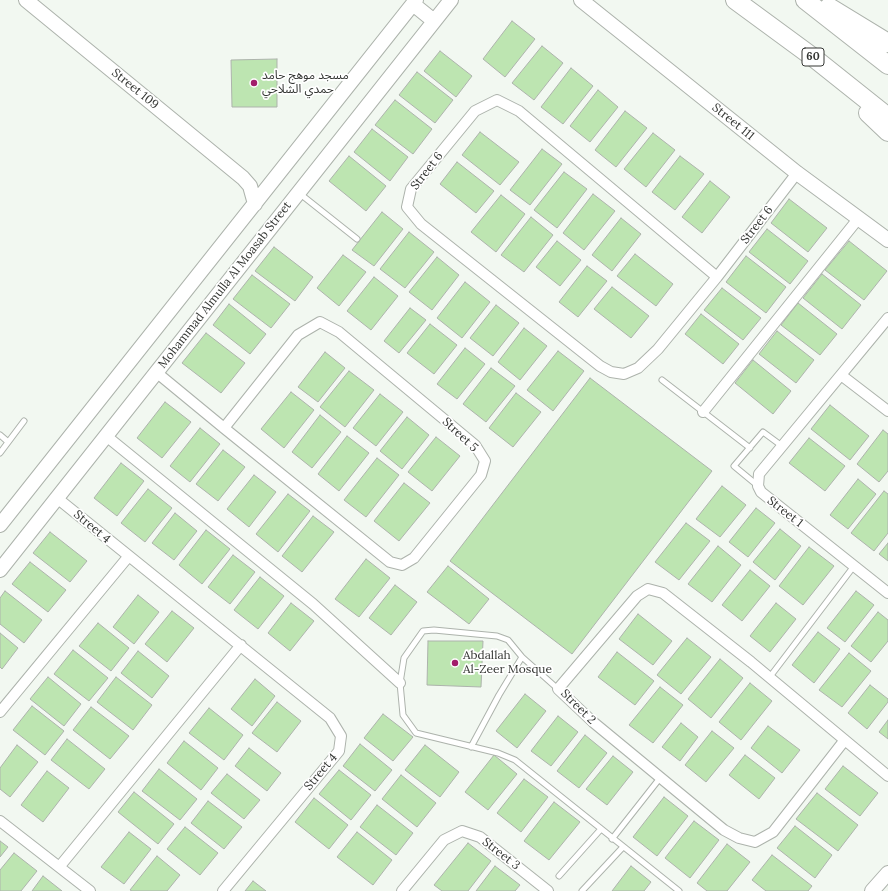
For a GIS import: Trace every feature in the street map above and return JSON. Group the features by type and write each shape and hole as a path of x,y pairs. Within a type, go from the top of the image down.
{"highway":[{"name":"60","path":"735,0 814,58 888,117"},
{"path":"805,0 888,66"},
{"path":"818,0 888,43"},
{"path":"814,58 888,132"}],"street":[{"name":"Street 109","path":"26,0 243,178 250,186 255,204"},
{"name":"Mohammad Almulla Al Moasab Street","path":"0,570 105,435 451,0"},
{"name":"Street 111","path":"581,0 797,173 888,240"},
{"path":"0,525 274,180 412,1 434,21"},
{"name":"Street 6","path":"717,277 519,111 497,100 475,111 411,188 407,207 421,224 600,366 611,372 624,374 638,368 658,349 717,277 797,173"},
{"path":"243,178 255,181 274,180"},
{"path":"703,412 858,219"},
{"name":"Street 1","path":"888,318 760,474 758,486 761,492 888,593"},
{"name":"Street 5","path":"156,372 224,428 390,562 402,565 414,558 482,474 485,461 475,445 339,332 320,322 298,335 224,428"},
{"path":"841,375 888,410"},
{"path":"105,435 313,604 400,682"},
{"name":"Street 4","path":"57,498 128,557 330,718 341,736 339,751 223,891"},
{"path":"0,712 128,557"},
{"name":"Street 2","path":"844,741 773,832 755,842 739,838 724,830 593,722 558,689 637,596 648,590 663,593 770,678 888,776"},
{"path":"60,866 241,646"},
{"path":"0,821 60,866 90,891"},
{"name":"Street 3","path":"402,891 444,840 462,831 480,838 548,891"},
{"path":"872,891 888,873"}],"lane":[{"path":"298,192 357,240"},
{"path":"662,380 750,448"},
{"path":"0,453 7,441 24,421"},
{"path":"758,486 734,466 763,432 782,446"},
{"path":"0,436 7,441"},
{"path":"770,678 854,566"},
{"path":"558,689 522,657 508,640 497,636 423,631 404,658 400,682 403,715 416,733 498,754 515,760 679,891"},
{"path":"471,747 499,695 522,657"},
{"path":"612,839 660,778"},
{"path":"559,876 601,829"},
{"path":"582,891 623,847"}],"building":[{"path":"512,21 535,39 505,77 483,59"},
{"path":"542,46 563,63 534,100 512,83"},
{"path":"440,51 472,76 456,97 424,71"},
{"name":"مسجد موهج حامد حمدي الشلاحي","path":"277,59 277,107 232,107 231,60"},
{"path":"571,68 593,86 563,124 541,107"},
{"path":"417,72 453,100 435,123 399,95"},
{"path":"598,90 618,107 590,142 570,126"},
{"path":"395,100 432,129 413,154 375,125"},
{"path":"625,111 647,128 616,167 595,150"},
{"path":"372,129 408,157 390,181 354,152"},
{"path":"480,132 519,162 500,185 462,155"},
{"path":"653,133 675,150 646,187 624,169"},
{"path":"542,149 562,164 530,205 510,190"},
{"path":"349,156 386,186 366,211 329,181"},
{"path":"680,156 704,174 675,210 652,192"},
{"path":"457,162 494,191 476,213 440,184"},
{"path":"564,172 587,189 557,228 534,210"},
{"path":"710,181 730,197 702,233 682,217"},
{"path":"593,194 615,211 584,250 563,233"},
{"path":"501,195 525,214 496,252 471,232"},
{"path":"789,199 827,228 808,252 771,223"},
{"path":"382,212 403,229 374,266 352,250"},
{"path":"531,217 553,235 524,272 501,255"},
{"path":"621,218 641,234 612,271 592,255"},
{"path":"767,229 808,261 790,284 749,252"},
{"path":"409,232 434,252 405,288 380,269"},
{"path":"557,241 581,260 560,286 536,267"},
{"path":"849,241 887,271 864,300 825,270"},
{"path":"274,247 313,277 295,301 255,271"},
{"path":"635,254 673,284 656,306 617,276"},
{"path":"343,255 366,272 339,306 317,288"},
{"path":"746,256 786,287 766,313 726,282"},
{"path":"437,257 459,275 432,310 409,292"},
{"path":"587,266 607,281 578,317 559,302"},
{"path":"822,274 861,305 842,329 803,298"},
{"path":"252,275 290,304 271,328 233,299"},
{"path":"374,277 398,296 371,330 347,311"},
{"path":"465,282 490,302 462,338 437,318"},
{"path":"612,287 649,316 631,338 594,309"},
{"path":"722,288 761,318 743,340 704,310"},
{"path":"798,303 837,334 820,355 781,325"},
{"path":"229,304 266,334 250,354 213,325"},
{"path":"496,305 519,323 493,356 470,338"},
{"path":"410,308 426,320 399,353 384,341"},
{"path":"701,314 739,344 723,364 685,334"},
{"path":"430,324 457,345 434,374 407,353"},
{"path":"524,328 547,346 520,380 498,362"},
{"path":"777,331 814,360 796,383 759,354"},
{"path":"206,333 245,363 221,393 182,363"},
{"path":"465,348 485,364 457,399 437,384"},
{"path":"558,351 584,371 553,411 527,390"},
{"path":"325,352 345,368 318,402 298,387"},
{"path":"753,360 791,391 773,414 735,383"},
{"path":"491,368 515,386 486,422 463,404"},
{"path":"349,371 374,390 345,427 320,407"},
{"path":"590,378 712,471 572,654 450,561"},
{"path":"291,392 314,410 284,448 261,429"},
{"path":"516,393 541,412 513,447 489,428"},
{"path":"380,394 403,412 376,446 353,428"},
{"path":"165,402 191,422 162,458 137,438"},
{"path":"830,405 869,436 850,460 811,429"},
{"path":"320,415 341,432 312,468 292,452"},
{"path":"407,417 429,435 402,469 380,451"},
{"path":"200,428 220,444 190,482 170,466"},
{"path":"883,430 888,434 888,471 879,482 857,464"},
{"path":"347,436 369,453 339,491 318,474"},
{"path":"436,437 460,456 432,491 408,472"},
{"path":"809,438 845,466 825,491 789,463"},
{"path":"223,450 245,467 218,501 196,484"},
{"path":"377,458 399,475 366,517 344,500"},
{"path":"121,463 144,481 117,516 94,498"},
{"path":"254,475 276,492 249,527 227,509"},
{"path":"858,479 876,494 848,529 830,515"},
{"path":"404,483 430,503 399,541 374,521"},
{"path":"722,486 746,505 720,537 696,519"},
{"path":"148,489 172,508 145,542 121,523"},
{"path":"884,491 888,494 888,533 874,551 851,533"},
{"path":"288,494 310,511 278,552 256,534"},
{"path":"756,508 775,523 748,557 729,542"},
{"path":"175,513 197,531 174,560 152,543"},
{"path":"313,516 334,532 302,572 282,556"},
{"path":"686,523 710,541 679,580 655,562"},
{"path":"780,529 801,546 775,580 753,562"},
{"path":"206,530 230,549 202,584 179,565"},
{"path":"50,532 87,561 70,582 33,553"},
{"path":"888,543 888,561 879,554"},
{"path":"718,546 741,565 712,602 688,584"},
{"path":"809,547 834,566 803,605 779,586"},
{"path":"233,555 255,572 230,604 208,587"},
{"path":"366,559 390,578 359,617 335,599"},
{"path":"30,562 66,590 48,612 12,584"},
{"path":"448,566 489,599 469,624 427,592"},
{"path":"750,570 770,586 742,621 722,605"},
{"path":"260,577 284,596 258,629 234,610"},
{"path":"395,585 417,602 391,635 369,618"},
{"path":"5,591 42,620 24,643 0,624 0,598"},
{"path":"856,591 874,605 845,642 827,628"},
{"path":"138,595 159,612 134,644 113,627"},
{"path":"291,603 314,621 290,651 268,633"},
{"path":"776,603 796,619 770,652 750,636"},
{"path":"172,611 194,628 167,662 145,644"},
{"path":"878,612 888,620 888,641 871,662 851,646"},
{"path":"638,614 672,641 653,665 619,639"},
{"path":"98,623 129,648 111,671 79,646"},
{"path":"818,632 840,649 814,683 792,665"},
{"path":"0,633 18,648 2,669 0,667"},
{"path":"687,638 711,657 681,694 657,675"},
{"name":"Abdallah Al-Zeer Mosque","path":"428,641 483,641 481,687 427,685"},
{"path":"73,650 108,678 89,701 54,674"},
{"path":"138,651 169,676 152,698 121,673"},
{"path":"617,652 654,681 635,705 598,677"},
{"path":"849,653 871,671 842,707 819,690"},
{"path":"720,659 743,678 711,718 688,699"},
{"path":"48,677 81,704 64,726 30,699"},
{"path":"116,677 152,705 133,730 97,702"},
{"path":"255,679 275,696 252,726 231,709"},
{"path":"750,683 772,701 741,740 719,722"},
{"path":"870,685 888,699 888,702 867,729 848,713"},
{"path":"660,687 683,705 653,743 629,725"},
{"path":"525,694 546,711 517,748 496,731"},
{"path":"277,702 301,721 277,752 252,733"},
{"path":"32,706 64,731 45,755 13,730"},
{"path":"91,707 129,736 110,759 73,730"},
{"path":"209,708 243,735 224,760 189,733"},
{"path":"383,714 413,737 393,761 364,738"},
{"path":"558,716 578,732 551,766 531,751"},
{"path":"888,720 888,739 879,732"},
{"path":"681,723 698,737 680,761 662,747"},
{"path":"768,726 800,750 782,773 751,748"},
{"path":"712,731 734,748 706,782 685,765"},
{"path":"585,735 607,753 579,788 557,771"},
{"path":"67,739 105,769 89,789 51,760"},
{"path":"184,741 218,768 201,790 167,763"},
{"path":"360,744 392,770 375,791 343,766"},
{"path":"17,745 38,762 10,797 0,789 0,768"},
{"path":"425,745 459,772 440,797 405,770"},
{"path":"249,748 281,773 267,791 235,766"},
{"path":"494,755 517,774 488,810 465,792"},
{"path":"745,755 775,778 759,799 729,775"},
{"path":"613,756 633,772 607,805 586,789"},
{"path":"843,766 878,793 860,816 825,789"},
{"path":"159,769 197,799 180,820 142,791"},
{"path":"339,770 371,795 351,820 319,794"},
{"path":"47,771 69,788 43,822 21,805"},
{"path":"227,774 260,800 244,819 211,793"},
{"path":"401,775 436,803 417,827 382,799"},
{"path":"524,779 548,797 521,832 497,813"},
{"path":"134,792 174,824 158,844 118,812"},
{"path":"817,793 858,825 838,851 796,819"},
{"path":"664,797 688,816 657,856 633,837"},
{"path":"314,798 348,825 329,849 295,822"},
{"path":"208,801 242,827 224,849 191,823"},
{"path":"554,802 580,822 549,860 524,841"},
{"path":"377,805 413,833 396,855 360,827"},
{"path":"694,821 719,840 690,878 665,858"},
{"path":"795,826 832,855 815,878 777,848"},
{"path":"185,827 218,853 200,875 167,849"},
{"path":"129,832 151,849 124,884 101,867"},
{"path":"357,832 392,860 373,885 337,857"},
{"path":"0,841 8,847 0,857"},
{"path":"468,843 491,861 468,891 442,891 434,885"},
{"path":"727,844 750,862 727,891 707,891 697,883"},
{"path":"14,853 37,871 21,891 0,891 0,870"},
{"path":"772,855 812,886 808,891 766,891 752,880"},
{"path":"157,856 180,875 167,891 130,890"},
{"path":"495,866 520,885 515,891 476,891"},
{"path":"631,866 651,882 644,891 612,891"},
{"path":"43,876 62,891 32,891"},
{"path":"253,881 266,891 245,891"}],"place":[{"name":"مسجد موهج حامد حمدي الشلاحي","path":"254,83"},
{"name":"Abdallah Al-Zeer Mosque","path":"455,663"}]}
